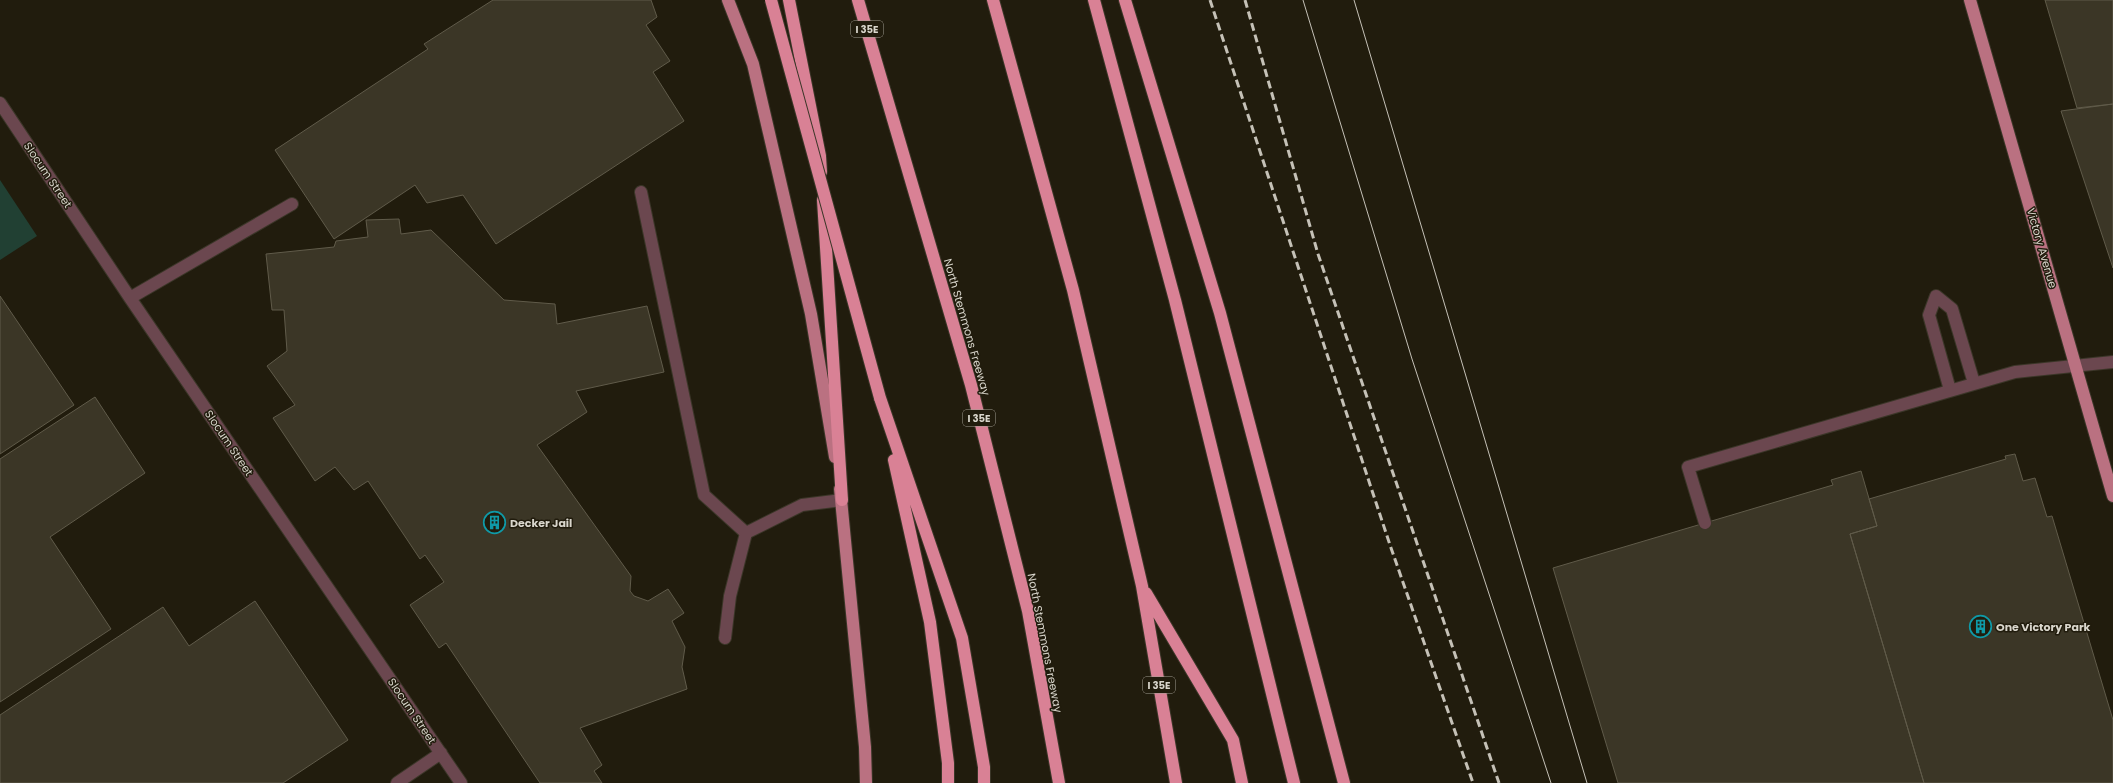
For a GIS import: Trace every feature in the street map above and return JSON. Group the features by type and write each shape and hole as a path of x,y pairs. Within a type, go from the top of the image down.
{"highway":[{"path":"771,0 880,398 930,622 948,763 948,783"},
{"path":"789,0 820,156 842,500"},
{"name":"North Stemmons Freeway","path":"858,0 971,384 1028,611 1059,783"},
{"name":"I 35E","path":"993,0 1073,290 1142,586 1176,783"},
{"path":"1094,0 1175,300 1294,783"},
{"path":"1125,0 1220,313 1344,783"},
{"path":"880,398 962,638 984,767 984,783"},
{"path":"1142,586 1233,740 1242,783"}],"main road":[{"path":"728,0 753,64 811,314 842,500 865,747 866,783"},
{"name":"Victory Avenue","path":"1970,0 2113,496"}],"street":[{"name":"Slocum Street","path":"0,103 130,298 461,783"},
{"path":"641,192 704,495 746,533"},
{"path":"130,298 292,204"},
{"path":"1950,390 1929,315 1936,296 1952,309 1974,384"},
{"path":"1705,523 1688,467 2015,372 2113,362"},
{"path":"725,638 730,596 746,533 802,505 842,500"},
{"path":"397,783 441,753"}],"green space":[{"path":"0,180 37,236 0,260"}],"building":[{"path":"493,0 651,0 657,17 646,25 670,61 653,72 684,121 496,244 463,195 427,203 415,185 334,239 275,150 428,49 424,44"},
{"path":"2045,0 2113,0 2113,104 2077,108"},
{"path":"2113,104 2113,268 2061,111"},
{"name":"Decker Jail","path":"399,219 401,234 431,230 504,300 555,304 557,324 647,306 664,372 576,391 587,412 537,445 631,576 630,591 634,596 648,601 668,589 684,613 672,621 685,647 682,667 687,689 580,728 602,765 594,771 602,783 540,783 446,643 439,648 410,605 444,582 425,555 420,559 368,481 354,490 335,467 315,481 273,418 295,405 267,366 287,351 284,310 272,310 266,254 334,247 336,241 368,237 366,220"},
{"path":"0,296 74,405 0,454"},
{"path":"95,397 145,473 50,537 111,629 0,702 0,459"},
{"name":"One Victory Park","path":"2015,454 2023,481 2035,478 2047,517 2052,516 2113,720 2113,783 1924,783 1850,534 1877,526 1869,499 2006,459 2005,456"},
{"path":"1861,471 1877,526 1850,534 1924,783 1618,783 1553,568 1833,485 1831,480"},
{"path":"255,601 348,740 283,783 0,783 0,715 163,607 189,646"}],"tram line":[{"path":"1303,0 1412,359 1551,783"},
{"path":"1354,0 1587,783"}],"railway":[{"path":"1210,0 1390,545 1473,783"},
{"path":"1245,0 1318,254 1499,783"}],"place":[{"name":"Decker Jail","path":"494,523"},
{"name":"One Victory Park","path":"1981,627"}]}
